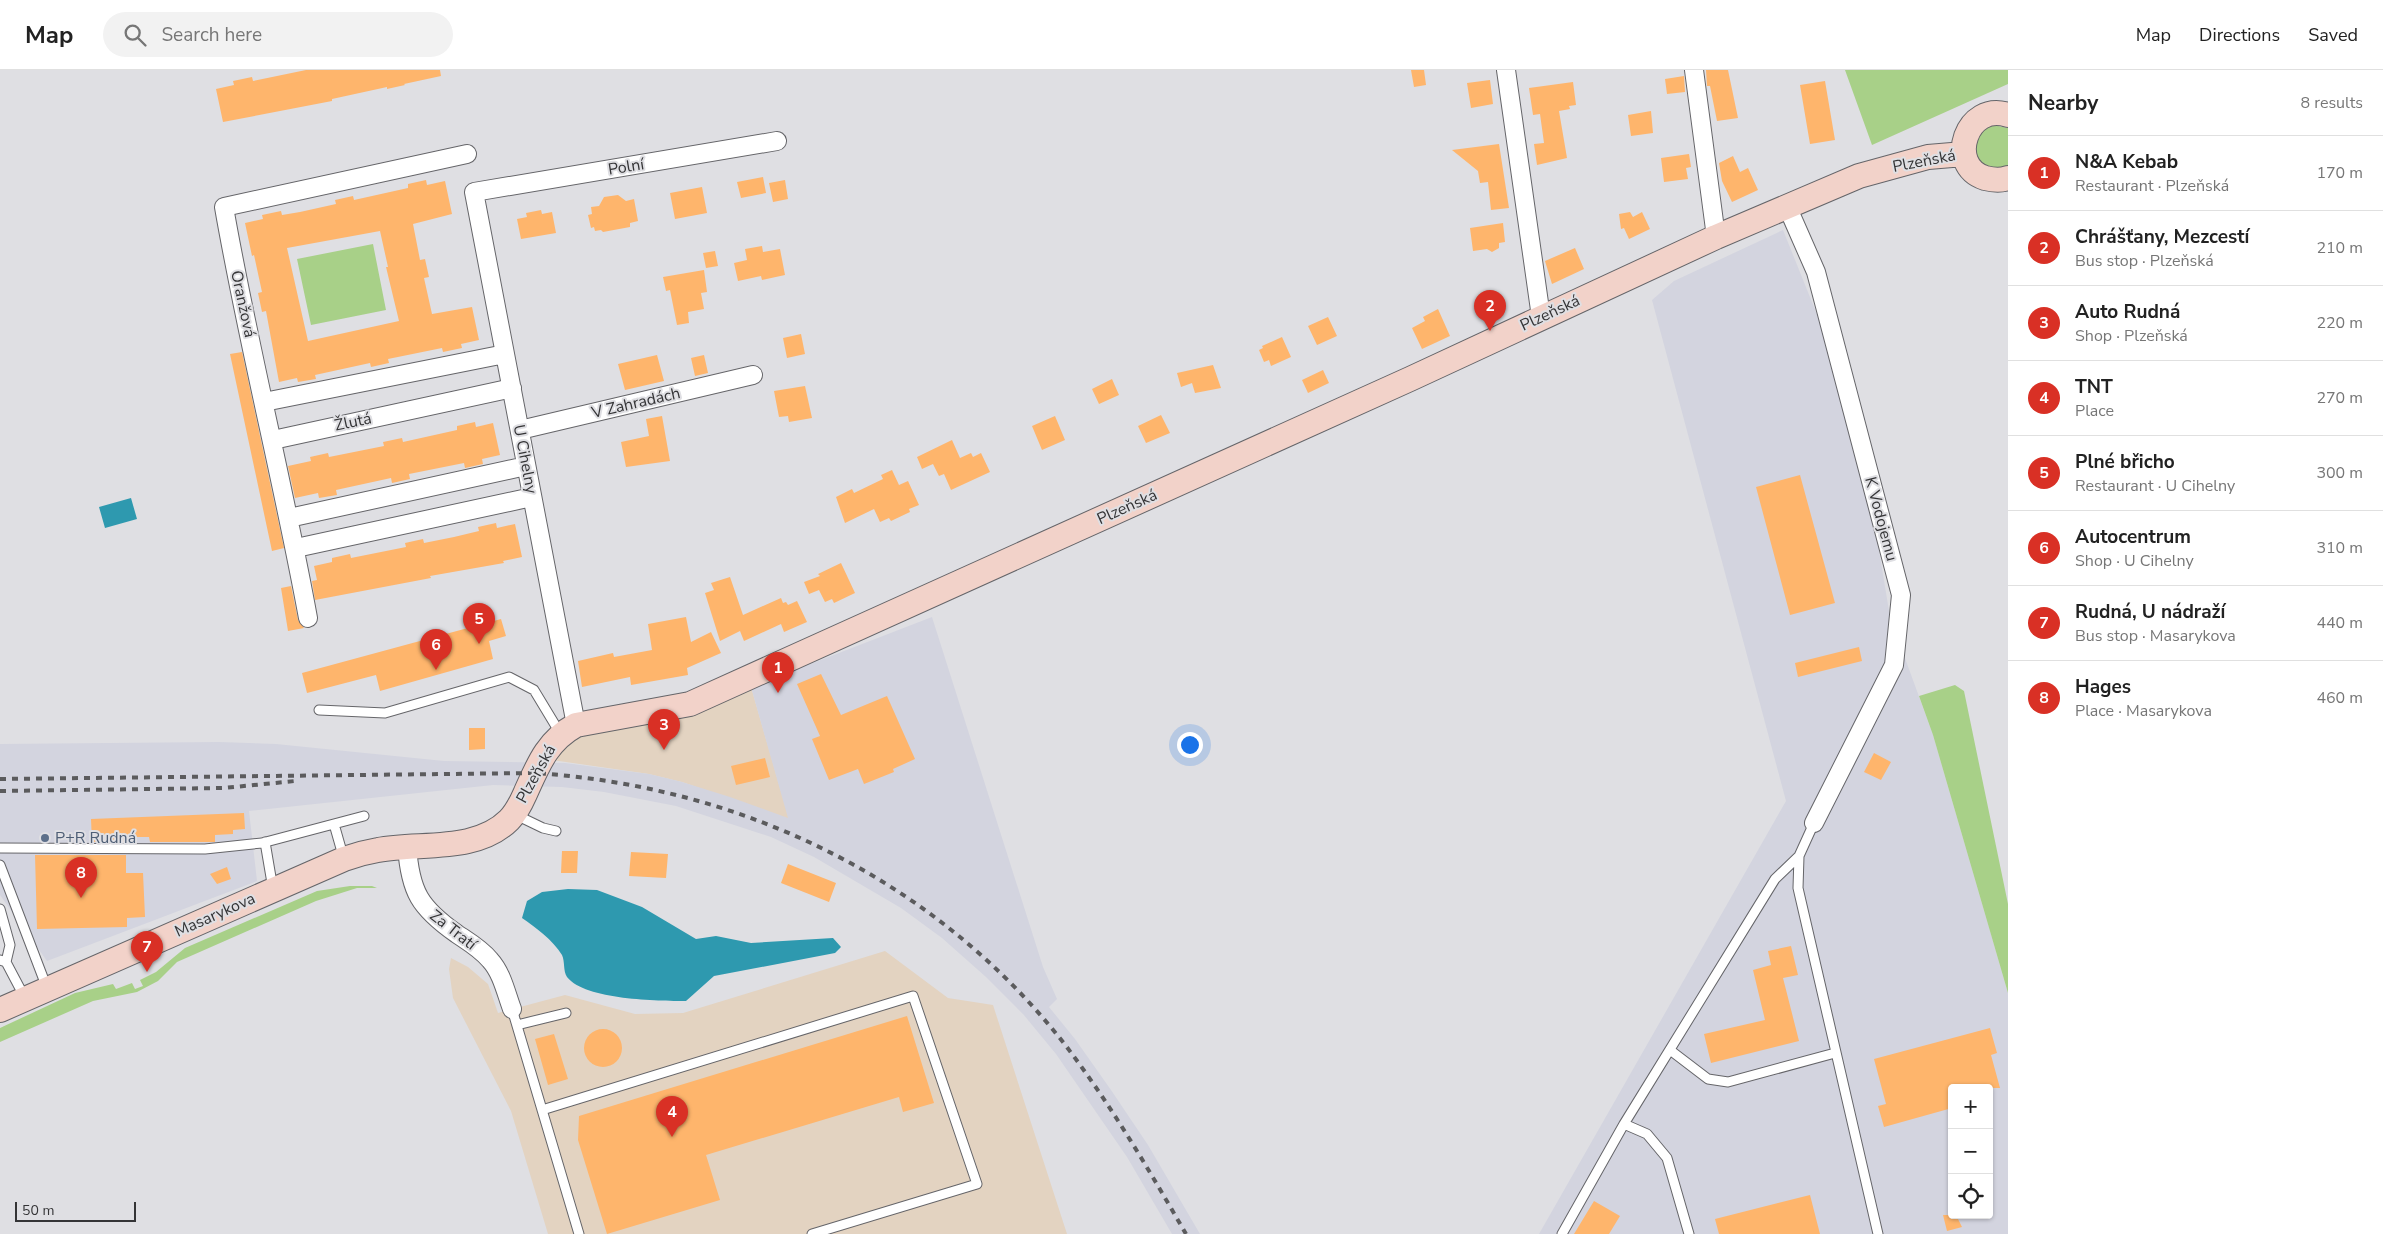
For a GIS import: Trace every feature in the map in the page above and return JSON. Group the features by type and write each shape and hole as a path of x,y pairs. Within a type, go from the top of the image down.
{"main road":[{"name":"Plzeňská","path":"2008,115 1994,113 1983,116 1967,130 1963,142 1964,154 1970,166 1982,177 1993,180 2008,178"},
{"name":"Plzeňská","path":"321,868 344,859 377,850 464,842 482,838 509,820 514,814 539,762 568,729 690,704 1392,387 1716,237 1859,176 1928,157 1964,154"},
{"name":"Masarykova","path":"0,1010 321,868"}],"street":[{"path":"1506,70 1541,317"},
{"path":"1694,70 1716,237"},
{"name":"Polní","path":"474,192 777,141"},
{"name":"Oranžová","path":"264,402 237,280 224,207 467,154"},
{"name":"U Cihelny","path":"474,192 532,497 568,729"},
{"name":"K Vodojemu","path":"1788,206 1816,272 1901,595 1894,665 1814,823"},
{"path":"308,618 296,548 264,402 505,354"},
{"name":"V Zahradách","path":"520,430 753,375"},
{"name":"Žlutá","path":"272,440 512,388"},
{"path":"289,518 526,466"},
{"path":"296,548 532,497"},
{"name":"Za Tratí","path":"407,846 409,874 416,894 426,908 491,960 500,975 514,1017"}],"lane":[{"path":"320,710 385,713 510,677 534,690 568,729"},
{"path":"514,814 543,828 556,831"},
{"path":"0,848 205,849 264,842 364,816"},
{"path":"1562,1234 1624,1124 1775,879 1799,856 1814,823"},
{"path":"334,824 344,859"},
{"path":"264,842 273,890"},
{"path":"1799,856 1798,888 1878,1234"},
{"path":"0,865 48,988"},
{"path":"0,909 10,945 3,961 25,998"},
{"path":"542,1110 913,996 976,1184 812,1234"},
{"path":"566,1013 514,1017 579,1234"},
{"path":"1670,1050 1708,1079 1728,1082 1835,1053"},
{"path":"1624,1124 1647,1134 1666,1158 1689,1234"}],"shaded area":[{"path":"1783,230 1822,327 1872,508 1890,617 1933,735 2008,993 2008,1234 1539,1234 1786,801 1652,300 1674,281"},
{"path":"932,617 1043,967 1057,999 1049,1007 1075,1039 1148,1145 1200,1234 1172,1234 1127,1157 1056,1054 1023,1014 986,977 942,938 901,908 814,857 771,837 676,806 604,792 562,787 493,785 249,811 257,881 47,961 0,895 0,744 219,742 276,744 444,761 565,763 649,774 682,782 788,818 751,687"},
{"path":"751,687 789,819 682,782 649,774 552,760 565,740 691,714"},
{"path":"885,951 948,998 993,1005 1067,1234 548,1234 511,1111 453,998 449,969 451,958 468,967 488,984 498,1013 565,995 635,1014 683,1013"}],"green space":[{"path":"1845,70 2008,70 2008,84 1872,145"},
{"path":"1993,125 2008,128 2008,166 1998,169 1982,163 1975,147 1977,138 1983,131"},
{"path":"373,244 386,310 311,325 297,259"},
{"path":"1955,685 1964,691 2008,904 2008,993 1933,735 1919,696"},
{"path":"350,886 372,886 377,888 357,888 316,901 177,962 158,981 137,992 93,1001 0,1042 0,1028 75,993 113,984 116,989 132,983 135,989 143,986 140,980 156,972 185,948 317,891"}],"water":[{"path":"131,498 137,519 105,528 99,507"},
{"path":"568,889 597,890 642,907 696,939 716,936 751,943 833,938 841,947 835,953 714,976 686,1001 623,998 605,995 576,985 567,977 563,957 558,949 544,934 522,918 527,901 542,892"}],"building":[{"path":"306,70 440,70 441,76 387,89 387,87 332,99 332,101 223,122 216,89 234,85 233,81 252,77 253,81"},
{"path":"1411,70 1424,70 1426,85 1414,87"},
{"path":"1706,70 1728,70 1738,118 1717,121 1710,86 1707,86"},
{"path":"1684,76 1685,92 1667,94 1665,79"},
{"path":"1490,80 1493,104 1471,108 1467,83"},
{"path":"1825,81 1835,140 1810,144 1800,85"},
{"path":"1573,82 1576,105 1569,106 1570,109 1559,111 1567,158 1537,165 1534,144 1544,143 1540,114 1533,115 1529,88"},
{"path":"1651,111 1653,133 1631,136 1628,115"},
{"path":"1499,144 1509,208 1491,210 1488,182 1480,183 1478,171 1452,150"},
{"path":"1689,154 1691,167 1686,168 1688,179 1664,182 1661,158"},
{"path":"1733,156 1740,172 1748,168 1758,190 1732,202 1722,181 1719,163"},
{"path":"763,177 766,193 741,198 737,182"},
{"path":"426,180 427,185 445,181 452,214 413,224 420,260 425,259 429,277 424,278 432,314 472,307 479,340 461,344 462,348 443,352 442,348 388,359 389,363 371,367 370,363 315,375 316,379 298,382 297,378 279,382 266,311 262,312 258,293 262,292 245,223 263,219 262,215 281,211 282,215 300,212 336,204 335,200 353,196 354,200 408,188 408,184","holes":["380,231 388,267 386,267 399,321 308,341 287,248"]},
{"path":"785,180 788,199 773,202 769,183"},
{"path":"702,187 707,213 675,219 670,193"},
{"path":"618,195 626,201 634,199 638,221 630,223 630,227 603,232 601,230 595,231 594,227 591,228 588,215 592,214 591,207 599,206 604,197"},
{"path":"541,210 542,214 552,212 556,233 521,239 517,219 527,217 526,213"},
{"path":"1630,212 1633,217 1642,212 1650,229 1629,239 1624,228 1621,229 1619,214"},
{"path":"1503,223 1505,242 1499,243 1499,248 1492,252 1487,249 1473,251 1470,228"},
{"path":"762,246 763,252 780,249 785,275 762,280 761,276 738,281 734,263 747,260 745,249"},
{"path":"1575,248 1584,269 1552,284 1545,261"},
{"path":"715,251 718,266 706,268 703,253"},
{"path":"704,270 707,292 701,293 704,309 688,312 689,323 677,325 670,290 666,291 663,277"},
{"path":"1438,309 1450,336 1422,349 1412,328 1425,321 1423,317"},
{"path":"1328,317 1337,336 1317,345 1308,326"},
{"path":"801,334 805,354 787,358 783,338"},
{"path":"1282,337 1291,357 1271,366 1269,360 1264,362 1259,350 1263,348 1262,346"},
{"path":"242,352 284,548 272,551 230,354"},
{"path":"657,355 664,381 625,390 618,364"},
{"path":"704,355 708,373 695,376 691,358"},
{"path":"1213,365 1221,388 1195,393 1192,383 1181,387 1177,373"},
{"path":"1323,370 1329,383 1308,393 1302,380"},
{"path":"1112,379 1119,395 1099,404 1092,389"},
{"path":"805,386 812,418 789,422 788,416 779,417 774,391"},
{"path":"1161,415 1170,433 1146,443 1138,426"},
{"path":"662,416 670,461 626,467 621,442 649,436 646,419"},
{"path":"1055,416 1065,440 1042,450 1032,426"},
{"path":"475,422 476,427 493,423 500,455 482,459 483,464 465,468 464,463 409,474 410,479 392,483 391,478 336,490 337,495 319,498 318,493 295,498 288,466 311,461 310,457 328,453 329,457 384,446 383,442 402,438 403,442 457,430 457,426"},
{"path":"952,440 960,458 971,453 973,457 981,453 990,472 951,490 944,474 939,476 933,464 922,469 917,457"},
{"path":"892,470 899,485 908,481 919,505 909,509 910,512 891,521 889,518 880,522 874,509 845,523 836,497 852,489 854,493 883,479 881,475"},
{"path":"1800,475 1835,603 1790,615 1756,487"},
{"path":"496,523 497,528 515,524 522,557 503,561 504,563 315,600 312,581 317,580 314,566 332,562 332,558 350,554 351,558 406,547 405,543 423,539 424,543 454,537 479,531 478,527"},
{"path":"841,563 855,593 834,603 832,599 825,602 819,590 809,594 804,582 820,576 818,574"},
{"path":"730,577 743,615 781,598 783,603 786,602 788,605 797,601 807,622 784,632 781,624 744,641 740,631 720,641 705,593 714,590 711,583"},
{"path":"291,586 298,620 304,628 288,631 281,588"},
{"path":"686,617 691,642 711,632 721,653 687,668 688,675 631,685 630,677 582,687 578,661 613,653 614,657 652,650 648,624"},
{"path":"501,619 506,636 489,641 493,659 380,691 376,675 307,693 302,673"},
{"path":"1859,647 1862,661 1798,677 1795,663"},
{"path":"821,674 841,715 887,696 915,759 893,769 894,772 864,784 858,769 829,780 812,739 820,736 797,684"},
{"path":"469,728 485,728 485,749 469,750"},
{"path":"1874,753 1891,762 1881,780 1864,772"},
{"path":"765,758 770,777 736,785 731,766"},
{"path":"244,813 245,829 233,830 233,834 215,835 215,842 150,842 149,837 125,837 126,842 92,842 91,819"},
{"path":"562,851 578,851 577,873 561,873"},
{"path":"631,852 668,854 666,878 629,876"},
{"path":"35,855 126,855 126,873 143,873 145,917 127,918 127,927 37,929"},
{"path":"788,864 836,883 829,902 781,883"},
{"path":"227,867 231,879 217,884 210,874"},
{"path":"1791,946 1798,975 1783,978 1799,1041 1711,1063 1704,1034 1765,1020 1753,970 1771,965 1768,951"},
{"path":"907,1016 934,1103 903,1112 899,1097 706,1155 720,1200 607,1234 578,1140 579,1116"},
{"path":"1990,1028 1997,1053 1991,1055 2000,1088 1993,1088 1993,1084 1948,1084 1948,1109 1884,1127 1878,1106 1886,1104 1874,1059"},
{"path":"603,1029 617,1034 622,1048 617,1062 603,1067 589,1062 584,1048 589,1034"},
{"path":"554,1034 568,1079 548,1085 535,1039"},
{"path":"1810,1195 1820,1234 1719,1234 1715,1219"},
{"path":"1594,1201 1620,1216 1609,1234 1574,1234"},
{"path":"1943,1215 1948,1215 1948,1219 1958,1219 1962,1227 1947,1231"}],"railway":[{"path":"0,779 534,773 611,782 687,798 760,821 830,852 896,890 958,935 1015,987 1066,1046 1099,1091 1144,1162 1186,1234"},
{"path":"0,791 224,788 295,781"}],"place":[{"name":"Chrášťany, Mezcestí","path":"1490,331"},
{"name":"Plné břicho","path":"479,644"},
{"name":"Autocentrum","path":"436,670"},
{"name":"N&A Kebab","path":"778,693"},
{"name":"Auto Rudná","path":"664,750"},
{"name":"P+R Rudná","path":"45,838"},
{"name":"Hages","path":"81,898"},
{"name":"Rudná, U nádraží","path":"147,972"},
{"name":"TNT","path":"672,1137"}]}
